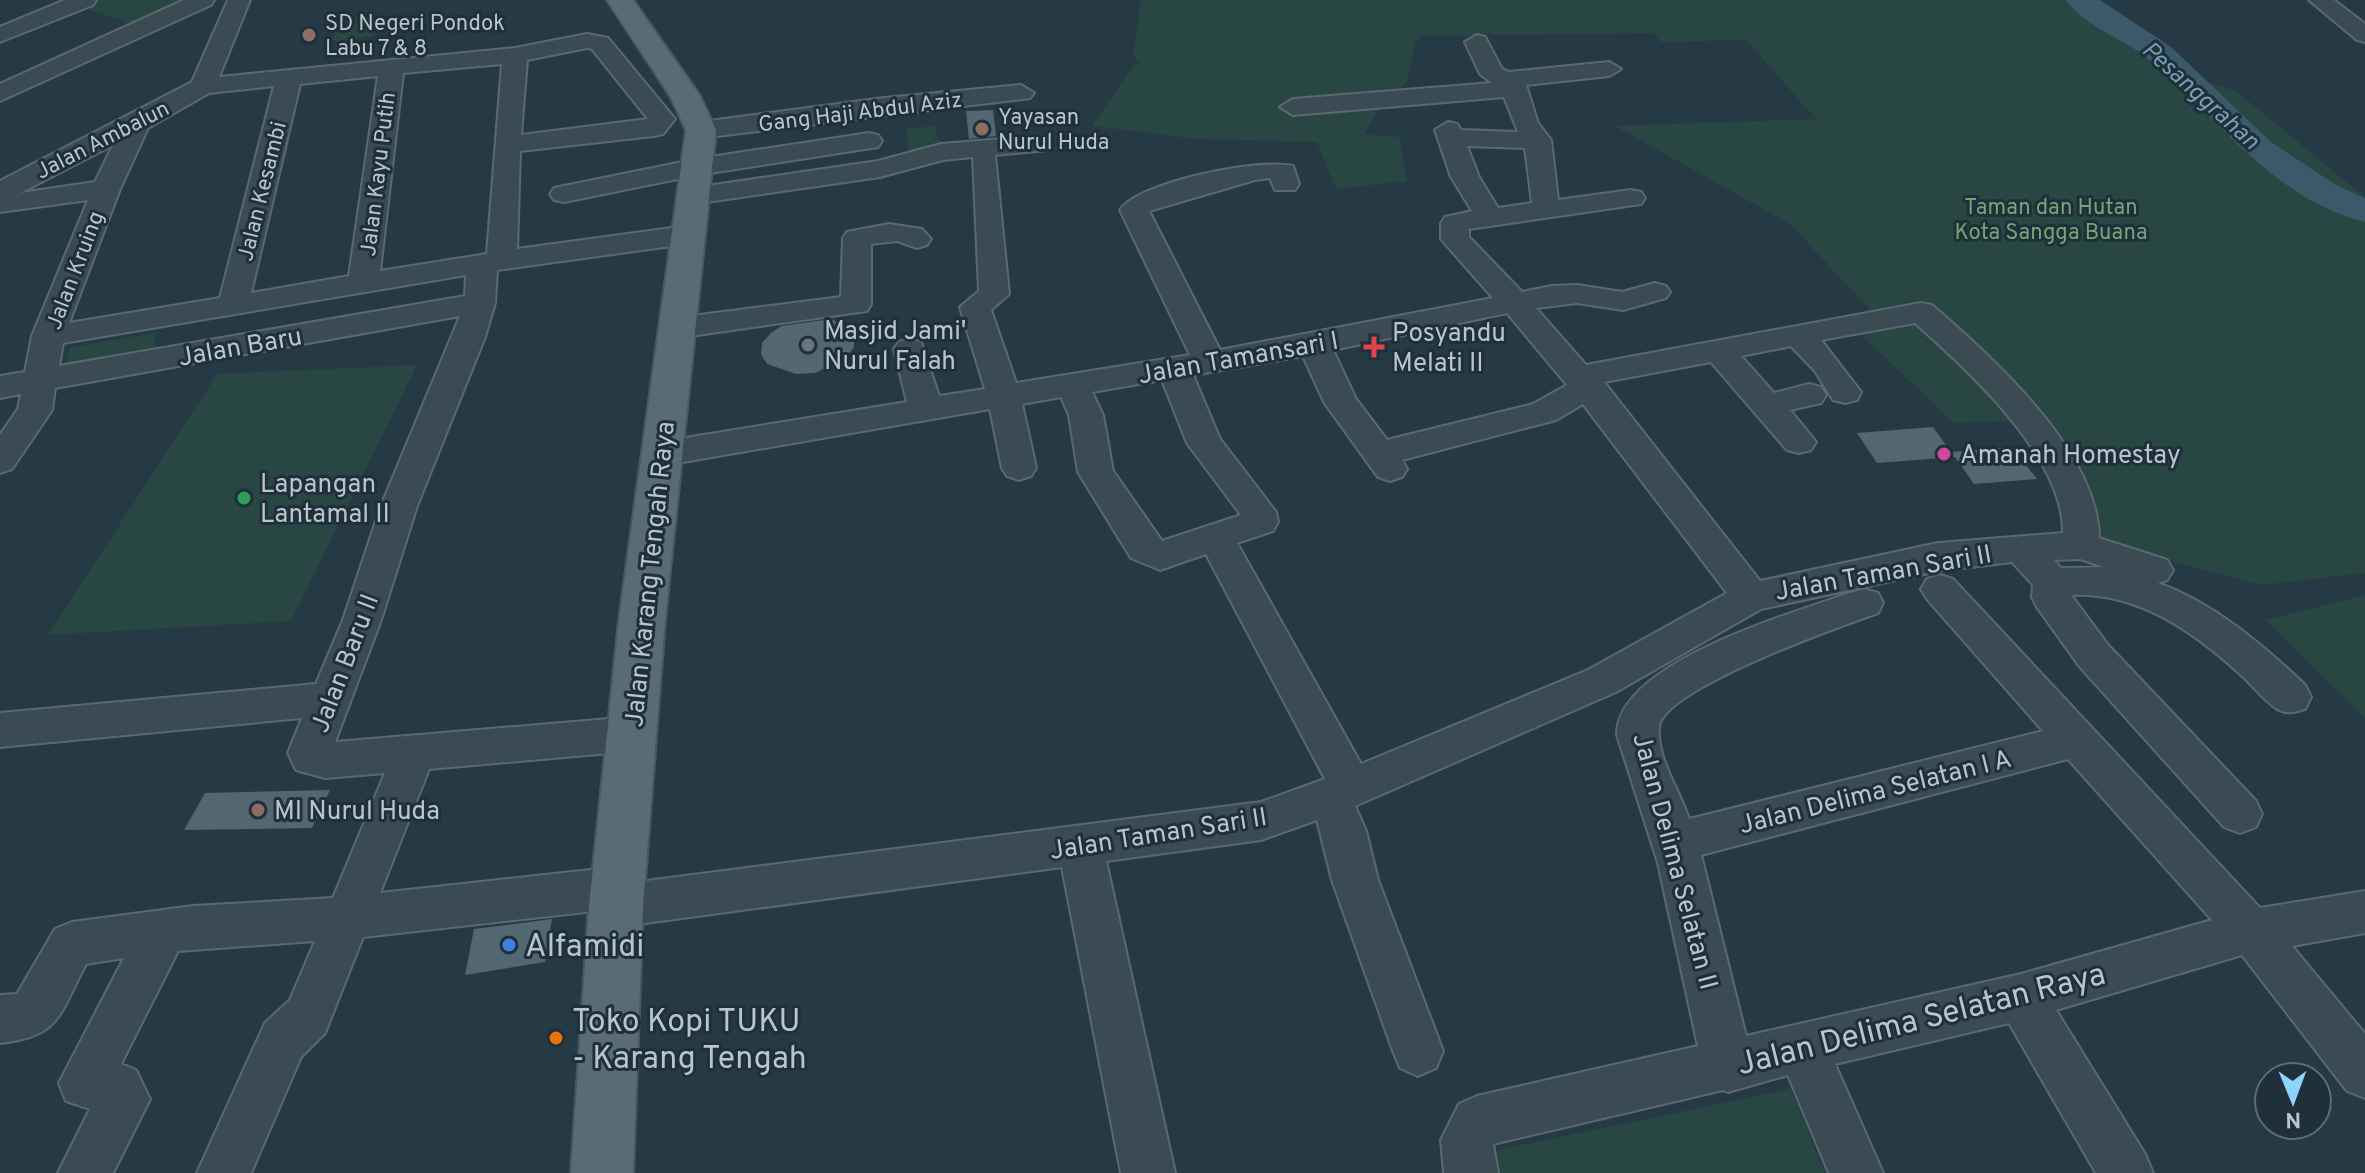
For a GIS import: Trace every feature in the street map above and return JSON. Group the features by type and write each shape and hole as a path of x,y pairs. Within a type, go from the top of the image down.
{"main road":[{"path":"620,0 639,34 694,168"},
{"name":"Jalan Karang Tengah Raya","path":"602,1173 617,897 660,454 694,168"}],"street":[{"path":"0,35 85,0"},
{"path":"0,93 203,0"},
{"path":"239,0 203,86 515,55 597,42 662,123 654,128 507,145"},
{"path":"2320,0 2365,35"},
{"path":"1477,42 1492,74 1512,84 1524,122 1538,140 1542,197 1548,208"},
{"name":"Jalan Baru II","path":"515,55 492,262 480,303 399,506 362,620 309,753 311,758 325,760 633,734"},
{"name":"Jalan Kayu Putih","path":"363,284 392,65"},
{"path":"1293,107 1512,84 1609,69"},
{"name":"Jalan Kesambi","path":"233,306 289,77"},
{"name":"Jalan Ambalun","path":"0,192 203,86"},
{"name":"Gang Haji Abdul Aziz","path":"694,168 799,117 1021,93"},
{"name":"Jalan Kruing","path":"0,461 35,410 48,336 106,189 137,123"},
{"path":"937,123 941,152"},
{"path":"1538,140 1449,134 1465,177 1490,217 1631,198"},
{"path":"564,194 694,168 869,141"},
{"path":"48,336 492,262 694,168 880,169 941,152 1038,144"},
{"path":"985,160 994,294 975,307 1004,398 1019,468"},
{"path":"1210,362 1134,210 1142,202 1235,175 1276,170 1283,172 1285,184"},
{"path":"0,204 106,189"},
{"name":"Jalan Taman Sari II","path":"1490,217 1455,223 1455,239 1518,303 1586,381 1751,597"},
{"path":"676,328 856,304 857,238 899,232 913,234 917,239"},
{"name":"Jalan Tamansari I","path":"660,454 926,412 1314,344 1518,303 1577,294 1623,301 1655,292"},
{"name":"Jalan Baru","path":"0,387 480,303"},
{"path":"1314,344 1341,402 1384,461 1544,412 1586,381 1717,348 1921,312 1980,364 2040,432 2081,512 2081,546"},
{"path":"1797,334 1826,364 1845,392"},
{"path":"1717,348 1799,442"},
{"path":"910,349 926,412"},
{"path":"1072,385 1086,415 1096,472 1144,549 1160,556 1257,524 1260,518 1204,443 1174,368"},
{"path":"1768,405 1809,395"},
{"path":"1216,538 1340,792 1344,831 1355,880 1418,1051"},
{"name":"Jalan Taman Sari II","path":"0,1019 28,1016 33,1012 72,944 164,930 617,897 1081,847 1261,821 1340,792 1602,681 1751,597 1938,557 2021,548 2081,546 2154,570"},
{"path":"2021,548 2052,582 2051,597 2094,656 2240,814"},
{"path":"2052,582 2109,582 2163,600 2247,653 2291,697"},
{"path":"1940,589 2074,740 2251,931 2365,1073"},
{"name":"Jalan Delima Selatan II","path":"1728,1067 1676,842 1640,743 1639,718 1652,699 1755,641 1864,603"},
{"path":"0,730 329,699"},
{"name":"Jalan Delima Selatan I A","path":"1676,842 2074,740"},
{"path":"224,1173 283,1040 308,1016 415,750"},
{"path":"1081,847 1148,1173"},
{"name":"Jalan Delima Selatan Raya","path":"1471,1173 1465,1150 1466,1136 1477,1122 1728,1067 1801,1045 2021,997 2251,931 2365,912"},
{"path":"85,1173 124,1099 118,1088 84,1083 164,930"},
{"path":"2021,997 2126,1173"},
{"path":"1801,1045 1856,1173"}],"green space":[{"path":"93,0 197,0 139,26 78,6"},
{"name":"Taman dan Hutan Kota Sangga Buana","path":"1141,0 2090,0 2181,73 2237,92 2365,197 2365,573 2261,585 2065,533 2057,490 2012,421 1954,423 1859,333 1886,327 1790,224 1615,126 1816,119 1746,40 1660,42 1654,33 1421,36 1415,43 1407,83 1384,100 1364,134 1399,137 1407,181 1336,189 1317,142 1198,139 1092,126 1134,65 1141,65 1133,56"},
{"path":"376,16 374,36 333,42 336,21"},
{"path":"936,126 939,151 909,154 906,129"},
{"path":"157,332 151,357 62,373 70,348"},
{"name":"Lapangan Lantamal II","path":"417,365 291,621 48,635 217,374"},
{"path":"2365,595 2365,718 2266,620"},
{"path":"1791,1089 1825,1173 1494,1173 1497,1150"}],"building":[{"path":"993,110 996,136 969,139 966,111"},
{"name":"Masjid Jami' Nurul Falah","path":"831,319 848,327 854,336 854,347 846,358 815,373 796,374 767,364 761,354 762,343 781,326"},
{"name":"Amanah Homestay","path":"1933,427 1951,452 2011,447 2037,479 1974,484 1955,457 1877,463 1857,433"},
{"name":"MI Nurul Huda","path":"330,790 312,828 184,830 205,793"},
{"name":"Alfamidi","path":"552,919 545,962 465,975 474,929"}],"waterway":[{"name":"Pesanggrahan","path":"2080,0 2160,53 2259,149 2324,192 2365,211"}],"place":[{"name":"SD Negeri Pondok Labu 7 & 8","path":"309,35"},
{"name":"Yayasan Nurul Huda","path":"982,129"},
{"name":"Masjid Jami' Nurul Falah","path":"808,345"},
{"name":"Posyandu Melati II","path":"1374,347"},
{"name":"Amanah Homestay","path":"1944,454"},
{"name":"Lapangan Lantamal II","path":"244,498"},
{"name":"MI Nurul Huda","path":"258,810"},
{"name":"Alfamidi","path":"509,945"},
{"name":"Toko Kopi TUKU - Karang Tengah","path":"556,1038"}]}
